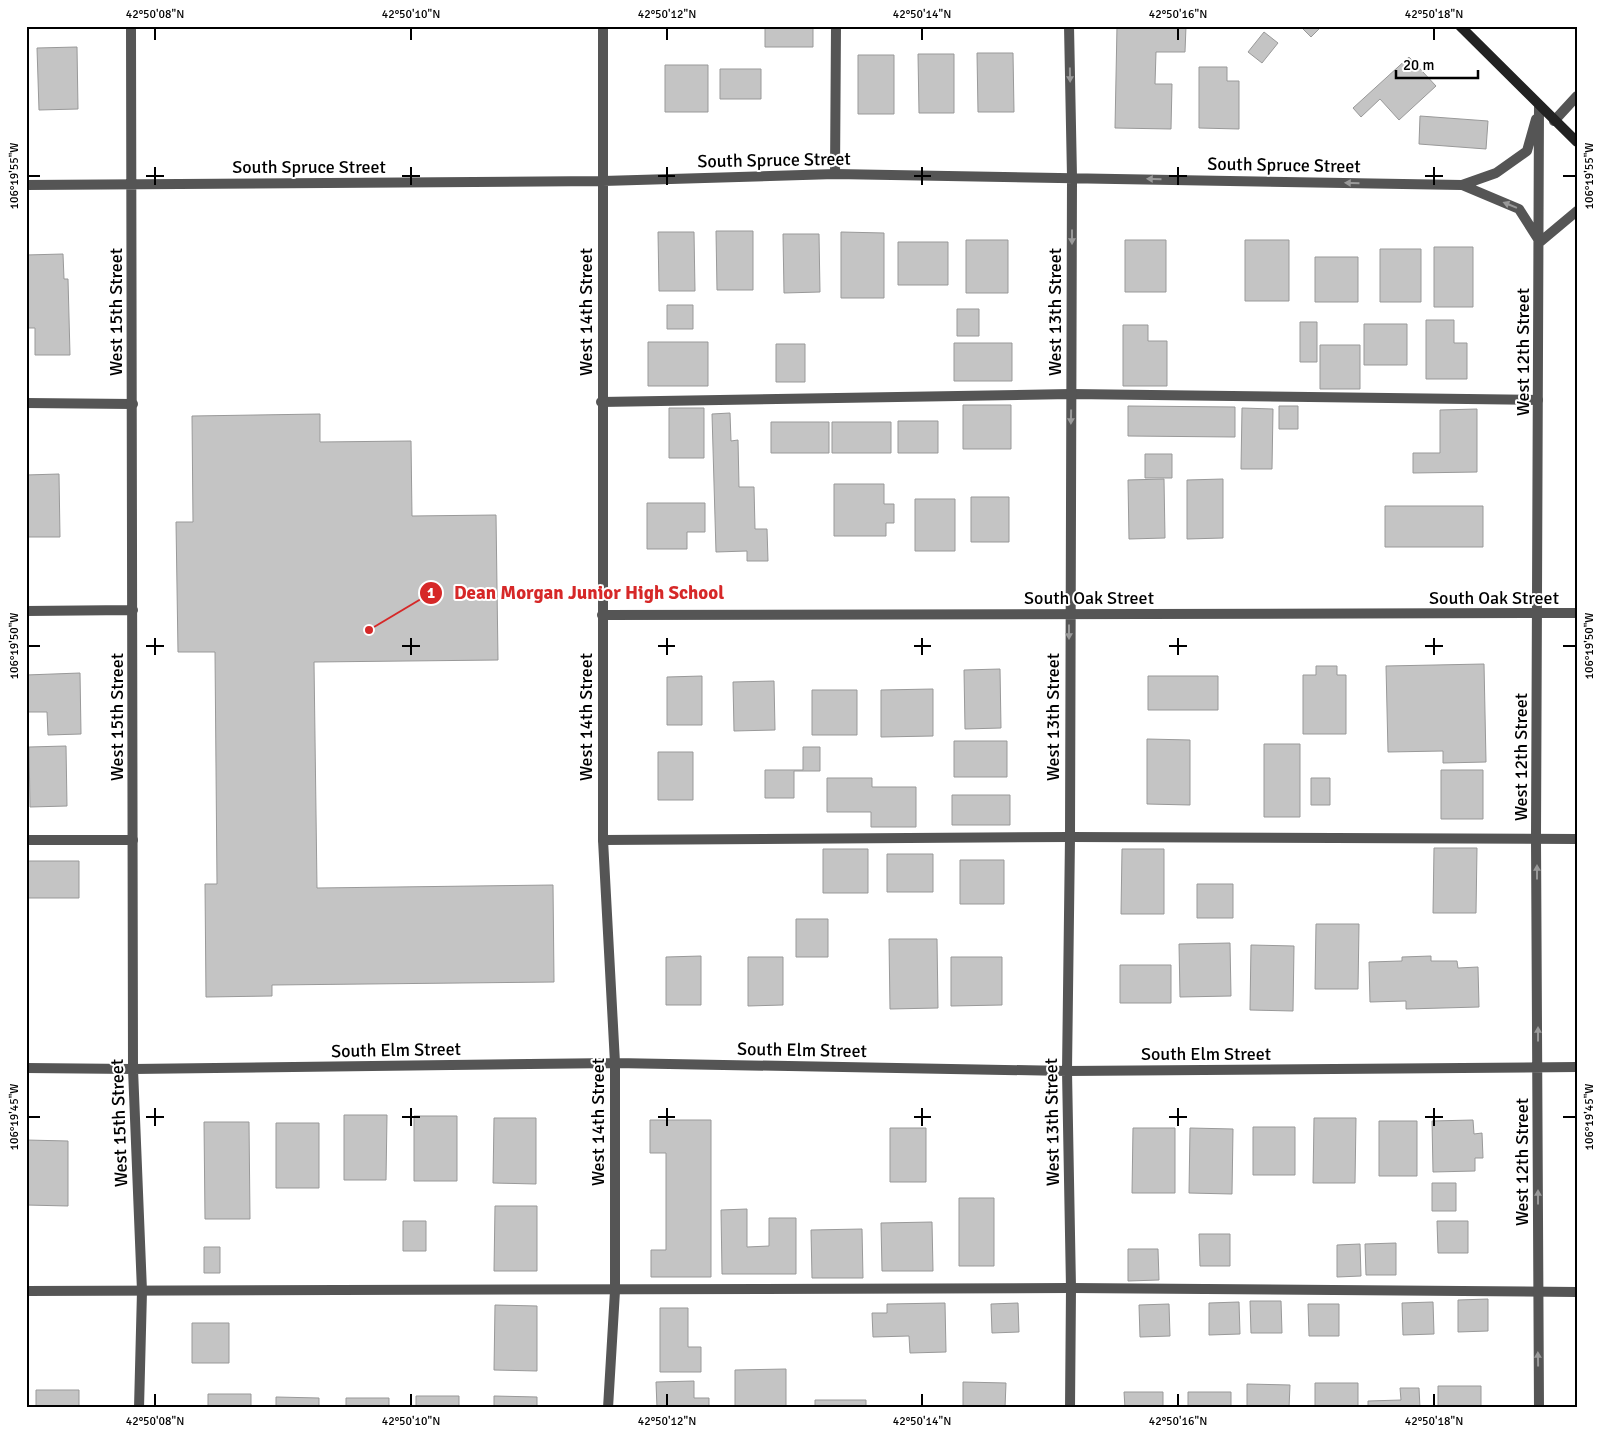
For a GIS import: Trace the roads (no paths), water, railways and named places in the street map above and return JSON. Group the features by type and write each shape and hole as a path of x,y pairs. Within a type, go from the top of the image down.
{"main road":[{"path":"1460,26 1577,142"}],"street":[{"name":"West 15th Street","path":"131,26 133,185 133,1069 142,1291 139,1408"},
{"name":"West 14th Street","path":"603,26 601,402 603,840 615,1063 615,1291 608,1408"},
{"path":"835,174 836,26"},
{"name":"West 13th Street","path":"1069,26 1072,177 1069,615 1070,837 1067,1071 1071,1288 1070,1408"},
{"path":"1554,121 1577,96"},
{"name":"South Spruce Street","path":"26,185 603,181 835,174 1462,185 1496,173 1527,151 1539,106"},
{"name":"West 12th Street","path":"1539,106 1540,242 1536,839 1539,1408"},
{"name":"South Spruce Street","path":"1462,185 1519,209 1540,242"},
{"path":"1540,242 1577,211"},
{"path":"601,402 1071,394 1538,400"},
{"path":"26,403 133,404"},
{"path":"26,611 133,610"},
{"name":"South Oak Street","path":"602,615 1577,613"},
{"path":"603,840 1070,837 1577,839"},
{"path":"26,840 133,840"},
{"name":"South Elm Street","path":"26,1068 133,1069 615,1063 1067,1071 1577,1067"},
{"path":"26,1291 615,1291 1071,1288 1577,1292"}],"place":[{"name":"Dean Morgan Junior High School","path":"369,630"}]}
